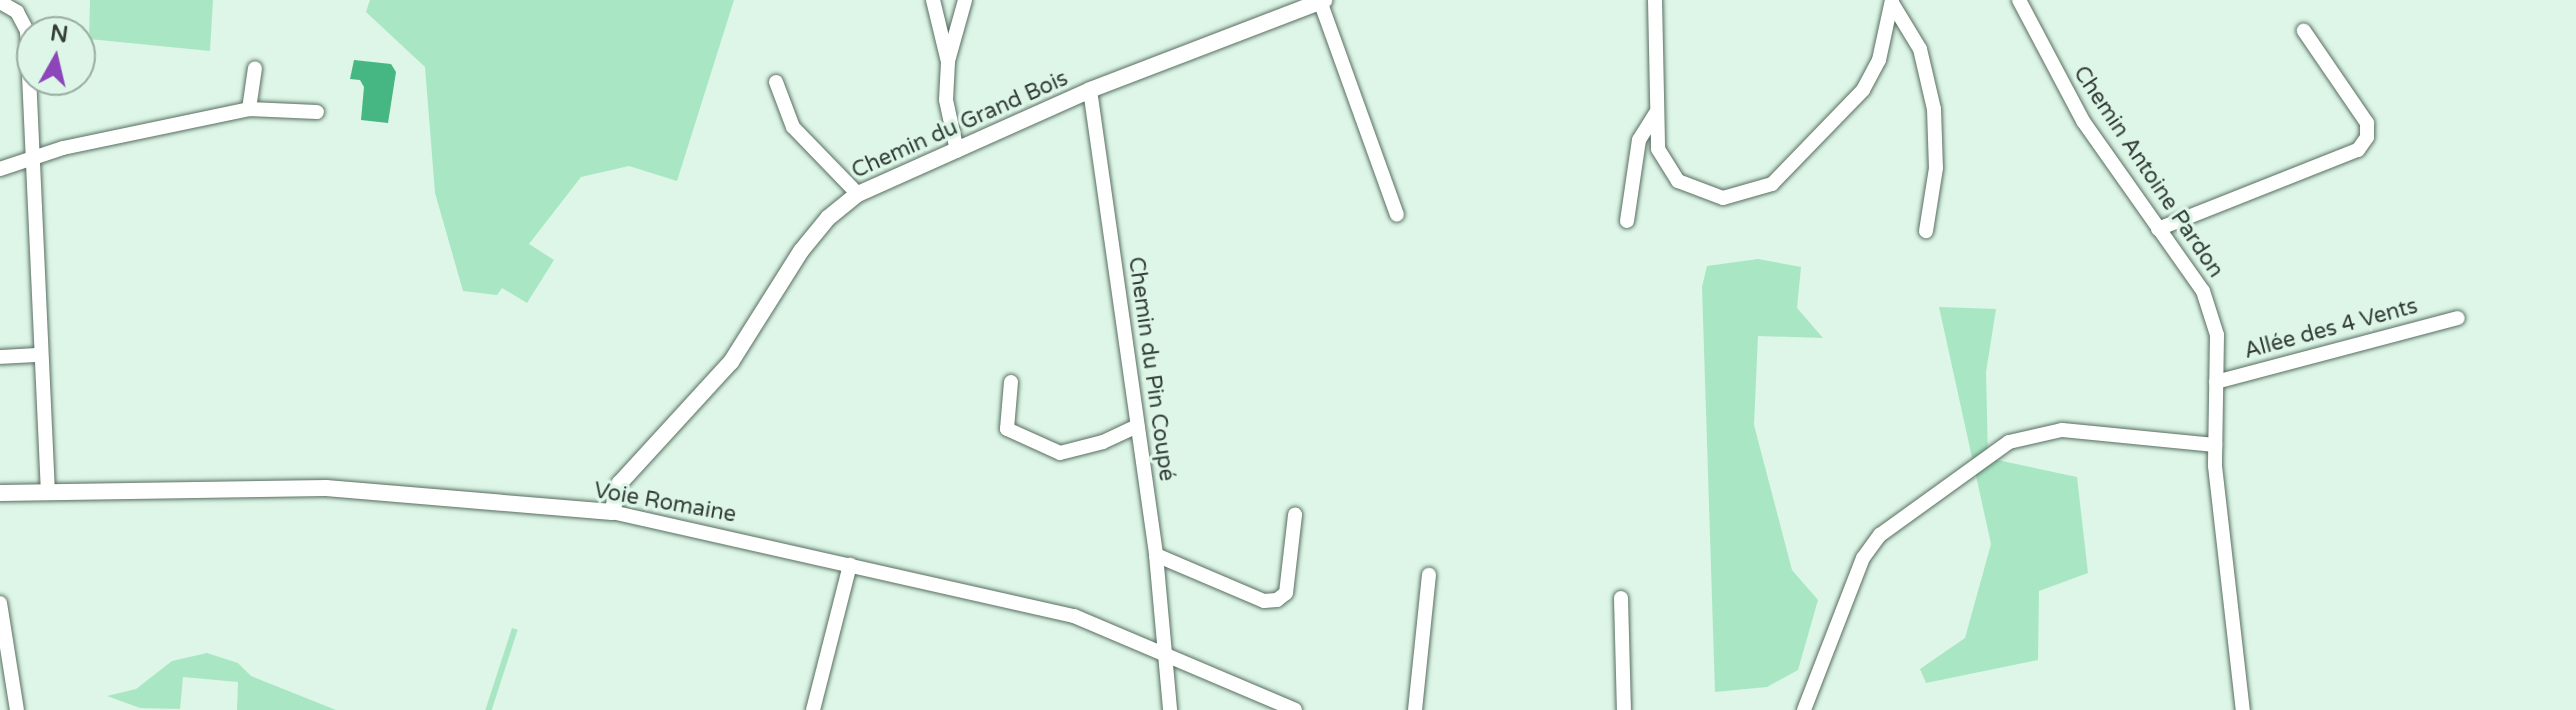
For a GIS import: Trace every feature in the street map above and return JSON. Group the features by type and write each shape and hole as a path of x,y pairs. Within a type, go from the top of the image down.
{"street":[{"path":"933,0 948,62"},
{"path":"957,151 946,100 948,62 965,0"},
{"path":"1655,0 1658,149 1678,181 1723,198 1758,192 1785,173 1872,77 1892,1"},
{"name":"Chemin Antoine Pardon","path":"2019,0 2083,121 2203,291 2217,335 2215,445 2243,710"},
{"path":"1322,1 1397,215"},
{"name":"Chemin du Grand Bois","path":"612,512 620,483 731,362 801,251 828,218 858,194 1090,90 1322,1"},
{"path":"1892,1 1920,49 1934,109 1936,168 1926,231"},
{"path":"0,2 17,12 27,31 39,355 48,492"},
{"path":"2158,229 2358,150 2367,137 2367,123 2304,31"},
{"path":"249,109 255,68"},
{"path":"776,82 793,127 858,194"},
{"name":"Chemin du Pin Coupé","path":"1090,90 1156,555 1170,710"},
{"path":"0,169 63,148 249,109 317,112"},
{"path":"1627,221 1639,140 1655,114"},
{"name":"Allée des 4 Vents","path":"2216,382 2458,318"},
{"path":"0,357 39,355"},
{"path":"1011,382 1007,429 1060,453 1103,442 1137,426"},
{"path":"1804,710 1863,558 1880,535 2009,442 2062,430 2215,445"},
{"name":"Voie Romaine","path":"0,493 326,488 612,512 1074,616 1295,710"},
{"path":"1156,555 1264,601 1277,600 1286,593 1295,515"},
{"path":"813,710 850,565"},
{"path":"1415,710 1429,575"},
{"path":"1621,598 1624,710"},
{"path":"0,603 17,710"}],"shaded area":[{"path":"90,0 213,0 210,51 96,40 96,16 90,16"},
{"path":"370,0 734,0 677,181 629,166 581,177 529,244 554,260 527,303 502,288 497,295 463,291 435,193 425,67 366,12"},
{"path":"354,60 391,64 396,72 388,123 361,120 364,87 360,80 350,79"},
{"path":"1758,259 1801,267 1797,308 1823,338 1758,336 1754,425 1792,570 1818,600 1798,670 1767,687 1715,692 1702,287 1707,266"},
{"path":"1939,307 1996,309 1986,372 1988,458 2077,477 2088,573 2039,591 2038,660 1926,683 1920,669 1965,638 1991,544"},
{"path":"512,628 518,630 492,710 485,710"},
{"path":"207,653 238,663 251,676 336,710 237,710 238,682 183,677 180,709 140,708 107,696 136,689 172,661"}]}
